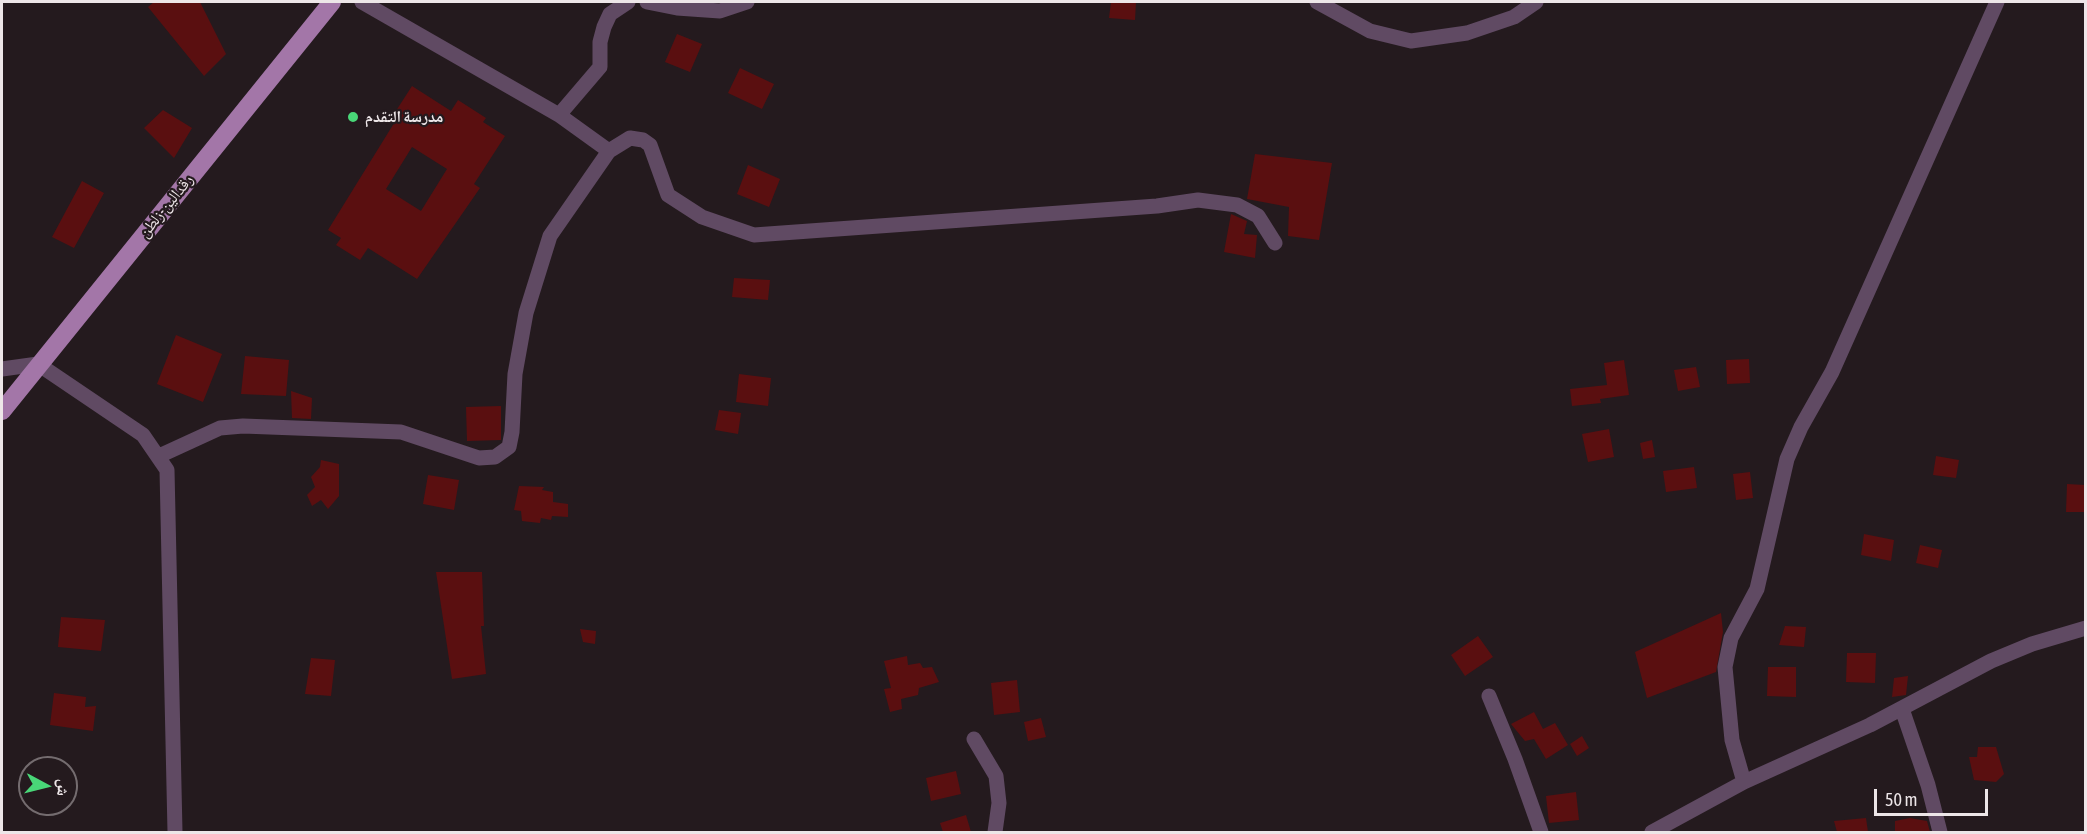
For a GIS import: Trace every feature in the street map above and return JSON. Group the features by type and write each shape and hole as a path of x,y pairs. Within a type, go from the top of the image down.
{"main road":[{"name":"رقدالين-زلطن","path":"2,411 332,2"}],"street":[{"path":"362,2 559,115 609,151"},
{"path":"559,115 600,67 600,42 604,27 610,14 628,2"},
{"path":"647,2 677,8 720,11 747,2"},
{"path":"1317,2 1371,31 1410,41 1467,33 1514,17 1536,2"},
{"path":"1744,782 1732,740 1725,667 1731,638 1757,589 1787,459 1801,427 1832,372 1997,2"},
{"path":"159,456 220,428 243,426 401,432 479,458 495,457 509,447 515,374 526,313 550,236 609,151 630,138 643,140 650,145 668,195 702,217 754,235 1157,206 1198,200 1237,205 1258,216 1275,243"},
{"path":"2,369 38,364 143,435 159,456 166,470 169,492 175,832"},
{"path":"1652,832 1744,782 1902,709 1991,661 2032,644 2085,628"},
{"path":"1489,696 1515,759 1540,832"},
{"path":"1902,709 1928,785 1940,832"},
{"path":"974,739 996,776 999,803 995,832"}],"building":[{"path":"154,2 200,2 226,54 204,76 148,7"},
{"path":"1111,2 1136,2 1135,20 1109,18"},
{"path":"677,34 702,44 690,72 665,62"},
{"path":"740,68 774,84 762,109 728,93"},
{"path":"412,86 451,111 458,100 486,118 483,122 505,136 474,184 480,188 417,279 368,248 360,260 336,245 341,238 328,230 396,120 392,117","holes":["412,147 447,169 421,211 386,189"]},
{"path":"163,110 192,128 174,158 144,128"},
{"path":"1255,154 1332,163 1319,240 1288,236 1289,207 1247,199"},
{"path":"748,165 780,179 769,207 737,194"},
{"path":"82,181 104,193 74,248 52,237"},
{"path":"1231,214 1247,221 1244,234 1257,235 1255,258 1224,252"},
{"path":"734,278 770,280 768,300 732,297"},
{"path":"176,335 222,354 203,402 157,384"},
{"path":"245,356 289,360 286,396 241,394"},
{"path":"1749,359 1750,383 1727,384 1726,360"},
{"path":"1624,360 1629,395 1600,399 1601,403 1572,406 1570,389 1607,385 1604,363"},
{"path":"1696,367 1700,387 1678,391 1674,370"},
{"path":"739,374 771,378 768,406 736,402"},
{"path":"291,391 312,398 311,419 292,418"},
{"path":"501,406 501,440 467,441 466,407"},
{"path":"719,410 741,413 738,434 715,430"},
{"path":"1609,429 1614,457 1588,462 1582,434"},
{"path":"1652,440 1655,457 1643,459 1640,443"},
{"path":"1936,456 1959,460 1956,478 1933,475"},
{"path":"321,460 339,464 339,496 328,509 321,500 312,506 307,495 315,487 311,477 320,467"},
{"path":"1694,467 1697,488 1666,492 1663,471"},
{"path":"1750,472 1753,498 1736,500 1733,474"},
{"path":"428,475 459,480 454,510 423,504"},
{"path":"2067,484 2085,485 2085,512 2066,512"},
{"path":"519,486 544,487 542,490 553,492 553,502 568,504 568,517 552,516 551,520 541,518 540,523 522,521 521,511 514,510"},
{"path":"1864,534 1894,540 1891,561 1861,555"},
{"path":"1920,545 1942,550 1938,568 1916,563"},
{"path":"436,572 482,572 484,626 481,626 486,674 452,679"},
{"path":"1721,613 1723,632 1716,672 1647,698 1635,652"},
{"path":"61,617 105,620 101,651 58,647"},
{"path":"1785,626 1806,627 1804,647 1779,645"},
{"path":"580,629 596,631 595,644 583,642"},
{"path":"1478,636 1493,657 1465,676 1451,655"},
{"path":"1847,653 1876,653 1875,683 1846,682"},
{"path":"907,656 908,665 920,663 923,668 932,667 939,682 919,688 918,695 901,699 902,709 890,712 884,689 891,688 884,661"},
{"path":"311,658 335,660 331,696 305,694"},
{"path":"1768,667 1796,667 1796,697 1767,696"},
{"path":"1908,676 1906,695 1892,697 1894,678"},
{"path":"1017,680 1020,712 994,715 991,683"},
{"path":"54,693 86,697 85,707 96,706 93,731 50,725"},
{"path":"1534,712 1543,729 1555,723 1568,745 1546,759 1534,739 1525,741 1511,724"},
{"path":"1041,718 1046,737 1028,741 1024,722"},
{"path":"1582,736 1589,748 1577,756 1570,744"},
{"path":"1978,747 1996,747 2004,774 1996,782 1974,780 1969,757 1977,757"},
{"path":"956,771 961,794 931,801 926,778"},
{"path":"1576,792 1579,820 1549,823 1546,796"},
{"path":"966,815 971,832 943,832 940,823"},
{"path":"1866,818 1868,832 1837,832 1834,821"},
{"path":"1910,818 1927,821 1930,832 1895,832 1895,821"}],"place":[{"name":"مدرسة التقدم","path":"353,117"}]}
